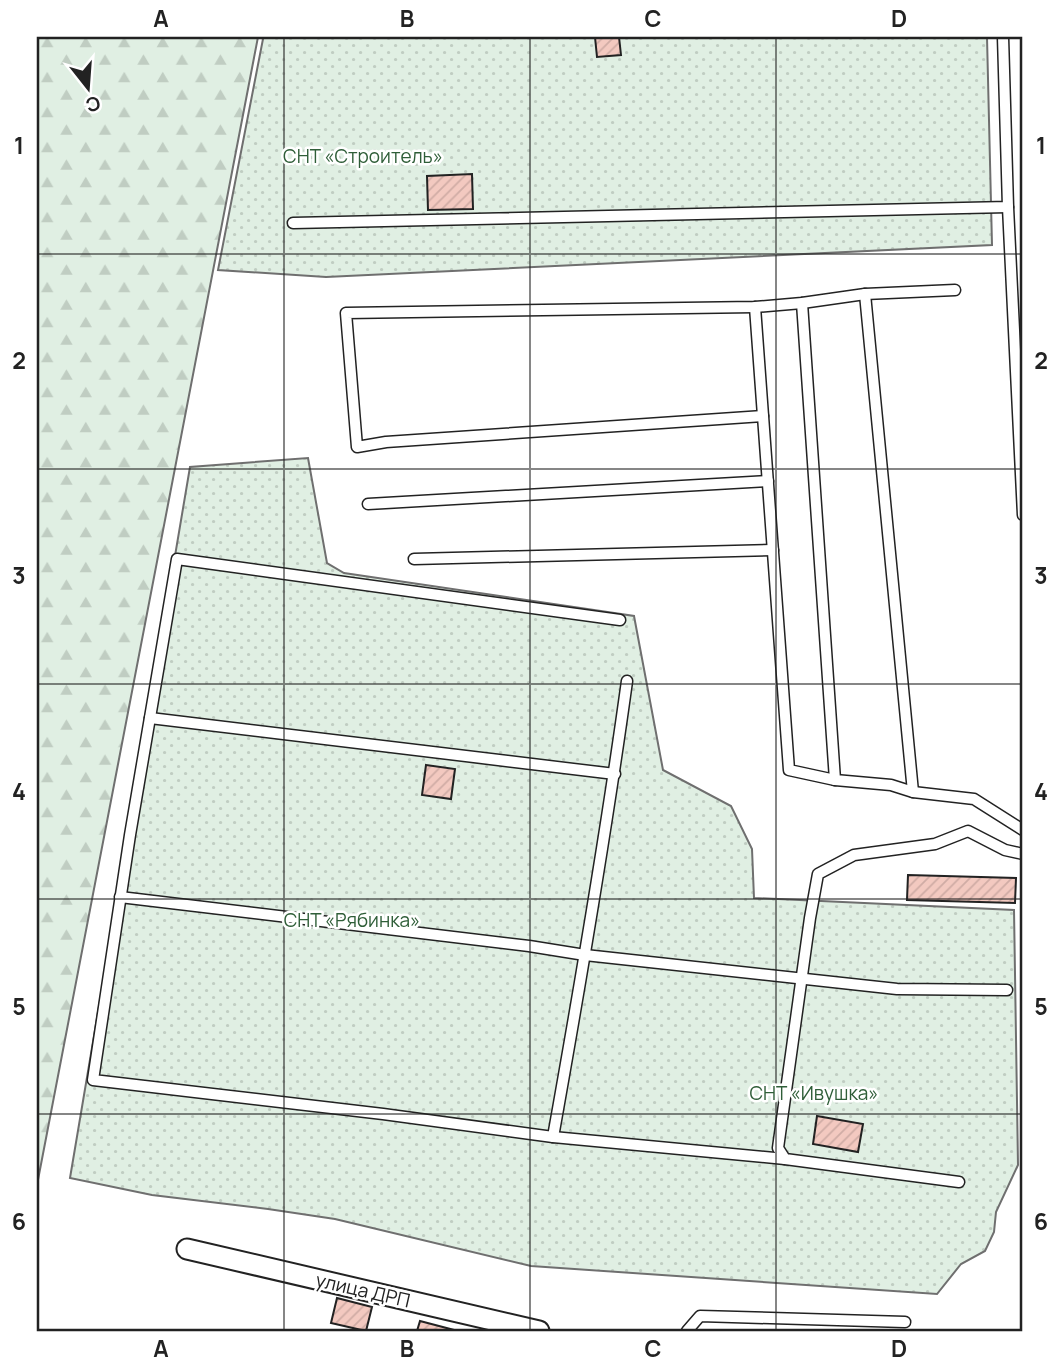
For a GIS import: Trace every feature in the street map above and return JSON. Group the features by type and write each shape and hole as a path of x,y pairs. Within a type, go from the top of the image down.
{"street":[{"name":"улица ДРП","path":"187,1249 539,1331"}],"lane":[{"path":"1003,37 1008,207 1023,515"},
{"path":"293,223 1008,207"},
{"path":"763,416 386,442 357,447 346,313 755,307 865,295 955,290"},
{"path":"865,295 913,792"},
{"path":"802,303 835,780"},
{"path":"755,307 789,770 835,780 974,799 1023,830"},
{"path":"368,504 768,481"},
{"path":"414,559 773,550"},
{"path":"620,620 177,559 120,897 93,1080 383,1114 553,1138 785,1159 959,1182"},
{"path":"553,1138 615,774 627,681"},
{"path":"150,718 615,774"},
{"path":"785,1159 778,1148 818,874 853,855 935,844 968,831 1005,850 1023,854"},
{"path":"120,897 801,979 897,989 1007,990"},
{"path":"687,1331 700,1316 905,1322"}],"green space":[{"path":"37,37 258,37 37,1185"},
{"name":"СНТ «Строитель»","path":"260,37 987,37 992,245 326,277 218,270 263,39"},
{"name":"СНТ «Рябинка»","path":"308,458 327,563 344,573 634,616 663,770 731,806 752,849 754,898 1014,910 1018,1165 996,1212 994,1232 985,1251 961,1264 937,1294 531,1266 335,1219 152,1195 70,1178 190,467"}],"building":[{"path":"595,37 619,37 621,55 597,57"},
{"path":"472,174 473,209 428,210 427,176"},
{"path":"426,765 455,769 451,799 422,795"},
{"path":"908,875 1016,878 1015,903 907,900"},
{"path":"817,1116 863,1124 858,1152 813,1144"},
{"path":"337,1298 372,1307 366,1331 331,1323"},
{"path":"420,1321 458,1331 417,1331"}],"park label":[{"name":"СНТ «Ивушка»","path":"814,1093"}]}
